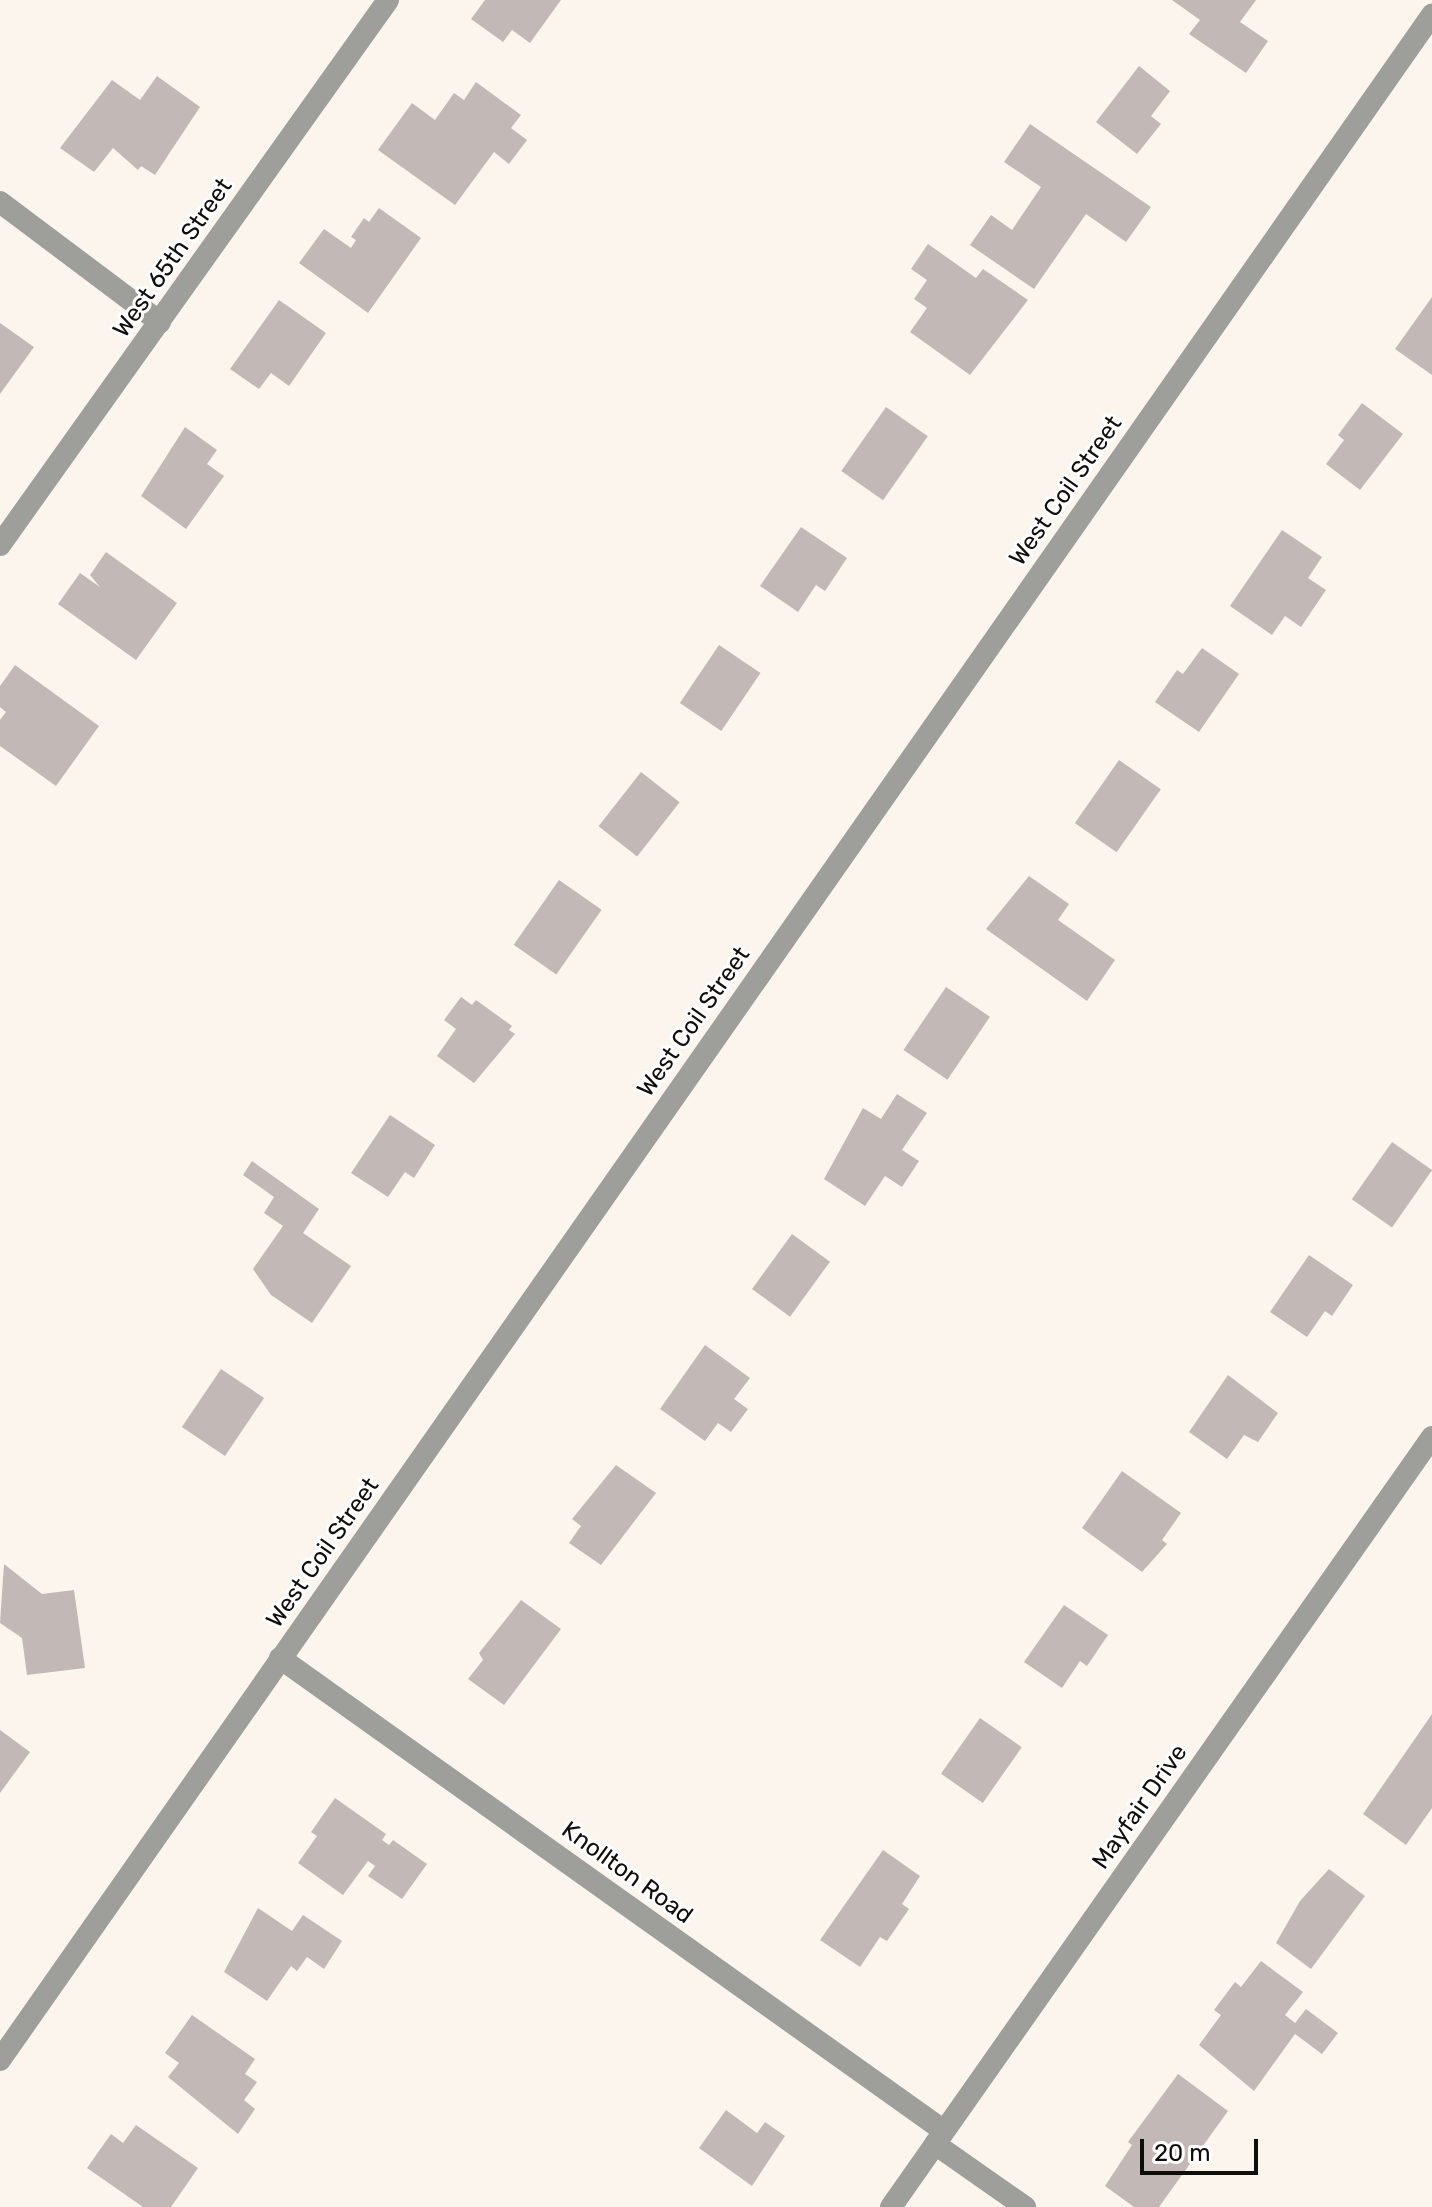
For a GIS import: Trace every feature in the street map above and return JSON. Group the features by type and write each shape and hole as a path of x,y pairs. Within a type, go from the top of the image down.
{"street":[{"name":"West 65th Street","path":"0,545 388,0"},
{"name":"West Coil Street","path":"0,2060 1432,15"},
{"path":"0,202 160,322"},
{"name":"Mayfair Drive","path":"891,2207 1432,1437"},
{"name":"Knollton Road","path":"280,1658 939,2138 1025,2207"}],"building":[{"path":"485,0 561,0 530,43 512,30 503,42 471,19"},
{"path":"1172,0 1256,0 1240,22 1268,41 1246,73 1189,34 1200,20"},
{"path":"1139,66 1170,91 1151,116 1161,124 1137,154 1096,122"},
{"path":"157,76 200,107 155,175 141,166 138,170 113,148 94,172 60,148 112,80 140,100"},
{"path":"476,82 521,115 511,128 527,140 509,164 494,152 455,205 378,150 412,103 435,120 454,93 464,100"},
{"path":"1030,124 1151,207 1126,242 1086,214 1034,289 970,245 991,215 1012,230 1041,187 1004,162"},
{"path":"379,208 421,238 368,313 299,263 324,229 351,248 356,240 351,237 364,218 369,222"},
{"path":"928,244 976,278 983,269 1028,300 970,375 910,332 927,308 914,299 927,280 911,269"},
{"path":"1432,297 1432,375 1395,349"},
{"path":"279,300 326,333 289,386 271,373 259,389 230,369"},
{"path":"0,323 34,347 0,394"},
{"path":"1362,403 1403,434 1360,490 1326,464 1344,440 1338,435"},
{"path":"886,407 928,436 883,500 841,471"},
{"path":"185,427 217,450 207,464 224,476 186,529 141,496"},
{"path":"801,527 847,558 825,591 816,585 798,612 760,586"},
{"path":"1282,530 1322,557 1308,578 1326,590 1301,627 1285,616 1272,635 1230,606"},
{"path":"106,552 177,603 136,660 58,604 80,573 100,587 90,575"},
{"path":"719,645 760,673 721,731 680,703"},
{"path":"1202,648 1239,674 1199,732 1155,702 1177,670 1183,674"},
{"path":"15,665 99,726 56,786 0,746 0,720 6,712 0,707 0,686"},
{"path":"1119,760 1161,789 1117,852 1075,823"},
{"path":"641,772 680,802 637,857 599,826"},
{"path":"1029,876 1069,904 1058,920 1115,960 1087,1001 986,929"},
{"path":"559,880 602,910 556,975 514,945"},
{"path":"946,987 990,1017 947,1080 904,1050"},
{"path":"461,997 472,1005 476,1000 512,1026 509,1030 515,1034 474,1083 437,1056 456,1029 444,1020"},
{"path":"897,1094 927,1113 902,1150 919,1161 902,1187 885,1176 865,1206 824,1179 863,1108 881,1119"},
{"path":"390,1115 435,1145 414,1178 405,1172 388,1197 351,1173"},
{"path":"1392,1142 1432,1170 1392,1227 1352,1199"},
{"path":"252,1161 319,1209 303,1233 351,1266 312,1323 271,1295 253,1269 283,1226 264,1213 274,1197 243,1175"},
{"path":"792,1234 830,1262 790,1317 752,1289"},
{"path":"1309,1255 1353,1285 1332,1316 1325,1311 1307,1337 1270,1312"},
{"path":"705,1345 750,1378 734,1399 748,1409 731,1432 718,1423 705,1441 660,1409"},
{"path":"221,1369 264,1398 225,1456 182,1427"},
{"path":"1228,1375 1278,1413 1258,1442 1244,1435 1227,1459 1189,1432"},
{"path":"616,1465 656,1493 601,1565 569,1543 581,1526 572,1519"},
{"path":"1122,1471 1181,1513 1162,1540 1167,1544 1142,1572 1082,1528"},
{"path":"4,1564 42,1594 74,1590 85,1668 27,1675 22,1638 0,1623"},
{"path":"521,1600 561,1629 504,1705 468,1679 483,1660 479,1653"},
{"path":"1064,1605 1108,1635 1087,1666 1080,1661 1062,1688 1024,1662"},
{"path":"1432,1714 1432,1808 1406,1845 1363,1814"},
{"path":"980,1718 1022,1747 983,1803 941,1774"},
{"path":"0,1730 30,1752 0,1793"},
{"path":"335,1798 386,1834 382,1840 389,1845 393,1840 427,1864 402,1899 368,1876 375,1866 368,1861 343,1895 298,1863 317,1836 311,1832"},
{"path":"883,1850 920,1876 902,1904 909,1909 887,1941 880,1937 860,1967 820,1940"},
{"path":"1329,1869 1365,1896 1311,1969 1276,1943 1300,1901"},
{"path":"258,1908 292,1931 303,1915 342,1941 324,1969 307,1957 297,1971 291,1966 267,2001 224,1972"},
{"path":"1261,1961 1303,1992 1285,2015 1295,2023 1306,2009 1338,2033 1322,2054 1295,2034 1254,2091 1199,2045 1221,2015 1214,2010 1235,1982 1241,1987"},
{"path":"192,2015 255,2059 245,2074 257,2082 244,2100 255,2109 238,2134 168,2077 179,2063 165,2053"},
{"path":"1178,2074 1228,2111 1159,2207 1134,2207 1105,2186 1132,2145 1128,2142"},
{"path":"726,2110 757,2133 765,2122 785,2136 752,2186 699,2148"},
{"path":"136,2125 198,2168 171,2207 143,2207 87,2168 111,2134 123,2143"}]}
